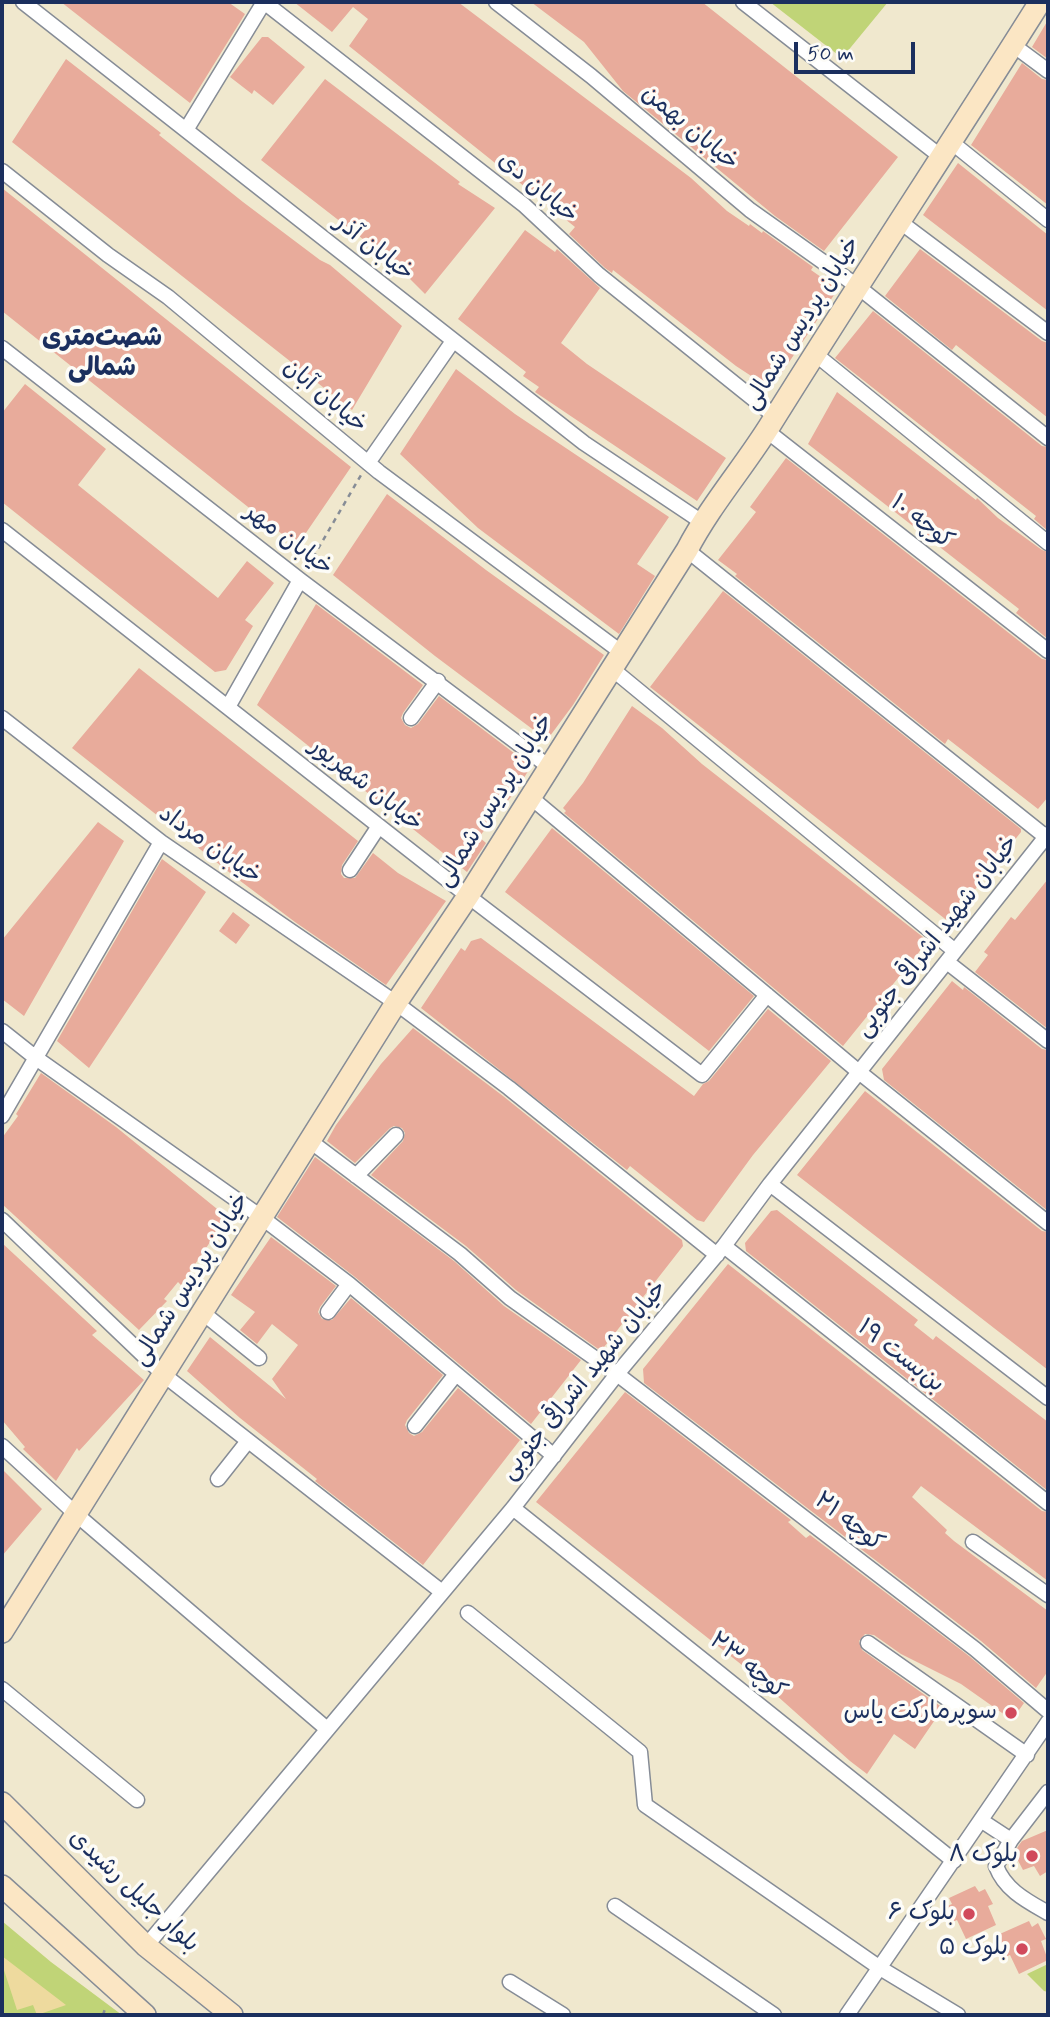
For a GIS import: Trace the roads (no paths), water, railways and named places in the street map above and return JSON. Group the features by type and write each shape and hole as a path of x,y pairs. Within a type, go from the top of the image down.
{"street":[{"name":"خیابان آذر","path":"23,2 583,443 702,522"},
{"path":"186,130 264,2"},
{"name":"خیابان دی","path":"264,2 524,205 599,275 771,424"},
{"name":"خیابان بهمن","path":"496,2 592,76 750,210 857,286 1048,438"},
{"path":"743,2 1048,220"},
{"name":"خیابان پردیس شمالی","path":"2,1632 261,1217 396,1003 468,896 687,550 702,522 771,424 1040,2"},
{"path":"1013,45 1048,71"},
{"name":"خیابان آبان","path":"2,171 108,255 168,297 368,463 616,660 1048,1041"},
{"path":"899,220 1048,333"},
{"path":"368,463 453,341"},
{"name":"خیابان مهر","path":"2,348 300,580 548,766"},
{"path":"814,353 1048,544"},
{"name":"کوچه ۱۰","path":"771,424 1048,651"},
{"name":"خیابان شهریور","path":"2,530 468,896 702,1075 767,995"},
{"path":"687,550 890,712 1045,844"},
{"path":"228,707 300,580"},
{"path":"411,718 438,681"},
{"name":"خیابان مرداد","path":"2,718 161,842 396,1003 509,1088 576,1143"},
{"path":"529,796 859,1072 1048,1223"},
{"path":"350,870 379,826"},
{"path":"2,1116 161,842"},
{"name":"خیابان شهید اشراقی جنوبی","path":"146,1946 513,1508 951,956 1045,844"},
{"path":"2,1031 261,1217 349,1284 554,1456"},
{"path":"356,1176 396,1135"},
{"name":"کوچه ۲۱","path":"310,1142 460,1254 510,1298 617,1374 975,1649 1048,1711"},
{"name":"بن‌بست ۱۹","path":"576,1143 720,1250 1048,1503"},
{"path":"770,1184 1048,1398"},
{"path":"2,1220 164,1375 442,1592"},
{"path":"328,1312 349,1284"},
{"path":"203,1313 259,1358"},
{"path":"415,1426 456,1374"},
{"path":"218,1479 248,1441"},
{"path":"2,1446 77,1515 327,1729"},
{"name":"کوچه ۲۳","path":"513,1508 954,1861"},
{"path":"973,1542 1048,1595"},
{"path":"468,1613 640,1752 645,1805 880,1968 958,2015"},
{"path":"868,1643 1027,1755"},
{"path":"2,1689 137,1800"},
{"path":"848,2015 1048,1722"},
{"path":"1048,1792 1011,1840 996,1866 1001,1880 1048,1913"},
{"name":"بلوار جلیل رشیدی","path":"2,1803 146,1946 232,2015"},
{"path":"982,1821 1011,1840"},
{"path":"2,1886 145,2015"},
{"path":"615,1906 774,2015"},
{"path":"510,1982 563,2015"}],"place":[{"name":"سوپرمارکت یاس","path":"1011,1713"},
{"name":"بلوک ۸","path":"1032,1856"},
{"name":"بلوک ۶","path":"969,1914"},
{"name":"بلوک ۵","path":"1022,1949"}],"district":[{"name":"شصت‌متری شمالی","path":"102,355"}]}
